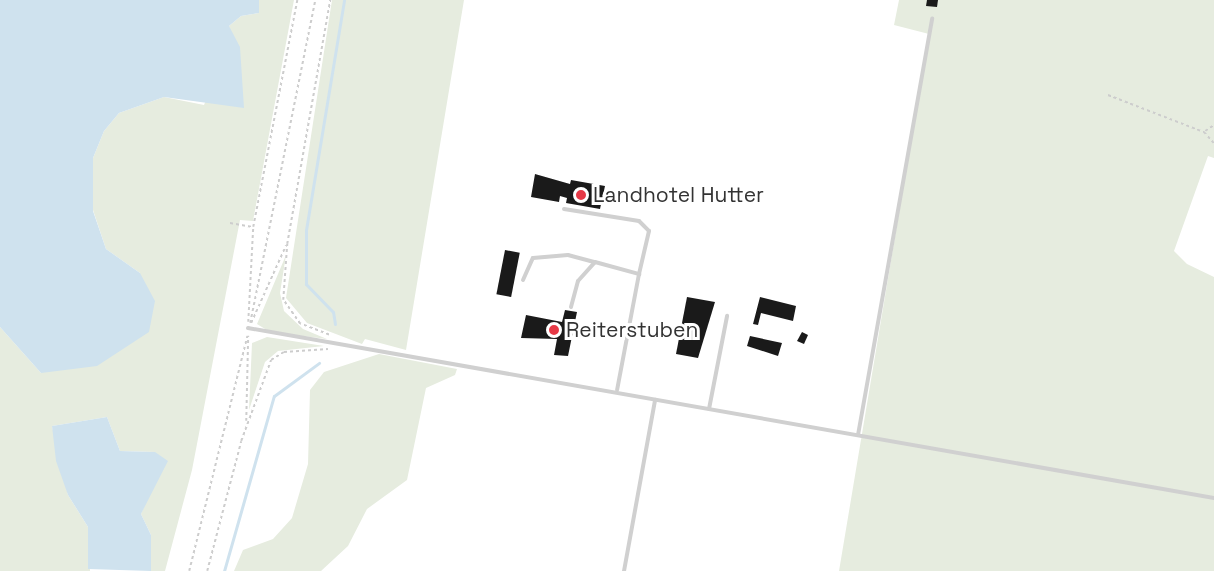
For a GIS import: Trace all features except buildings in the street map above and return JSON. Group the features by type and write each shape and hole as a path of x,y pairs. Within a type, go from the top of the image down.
{"lane":[{"path":"858,435 933,19"},
{"path":"564,209 639,221 649,231 617,390"},
{"path":"523,280 533,258 568,255 639,274"},
{"path":"570,307 578,281 595,262"},
{"path":"709,410 727,316"},
{"path":"248,328 617,390 709,410 1214,498"},
{"path":"624,571 655,400"}],"path":[{"path":"248,328 253,227 297,0"},
{"path":"189,571 248,328 315,0"},
{"path":"330,0 286,244 284,300 300,324 341,343"},
{"path":"1108,95 1204,132 1214,143"},
{"path":"1204,132 1214,125"},
{"path":"230,223 253,227"},
{"path":"207,571 241,441 271,360 284,352 324,350 341,343"}],"shaded area":[{"path":"259,0 294,0 253,221 240,220 192,470 165,571 151,571 151,535 141,514 151,490 155,452 120,451 107,417 52,426 68,495 88,527 90,571 0,571 0,327 41,373 140,273 106,249 93,210 93,158 104,131 119,113 164,97 204,105 231,37 229,26 241,16 259,13"},
{"path":"332,0 464,0 406,350 365,339 362,344 307,323 286,298"},
{"path":"899,0 1214,0 1214,158 1208,156 1174,251 1187,264 1214,277 1214,571 839,571 929,34 894,25"},
{"path":"286,255 280,293 284,311 303,329 327,339 270,332 257,324"},
{"path":"267,337 324,346 278,351 265,362 249,410 252,343"},
{"path":"379,354 457,369 455,375 426,388 407,480 367,509 348,546 321,571 234,571 243,550 273,539 292,518 308,464 310,390 324,372"}],"water":[{"path":"0,0 259,0 259,13 241,16 229,26 240,47 244,108 164,97 119,113 104,131 93,158 93,211 106,249 140,273 155,301 149,332 97,366 41,373 0,327"},
{"path":"107,417 120,451 155,452 168,461 141,514 151,535 151,571 88,569 88,527 68,495 56,461 52,426"}],"waterway":[{"path":"335,324 333,312 306,284 306,230 344,0"},
{"path":"224,571 274,396 319,363"}],"place":[{"name":"Landhotel Hutter","path":"581,195"},
{"name":"Reiterstuben","path":"554,330"}]}
